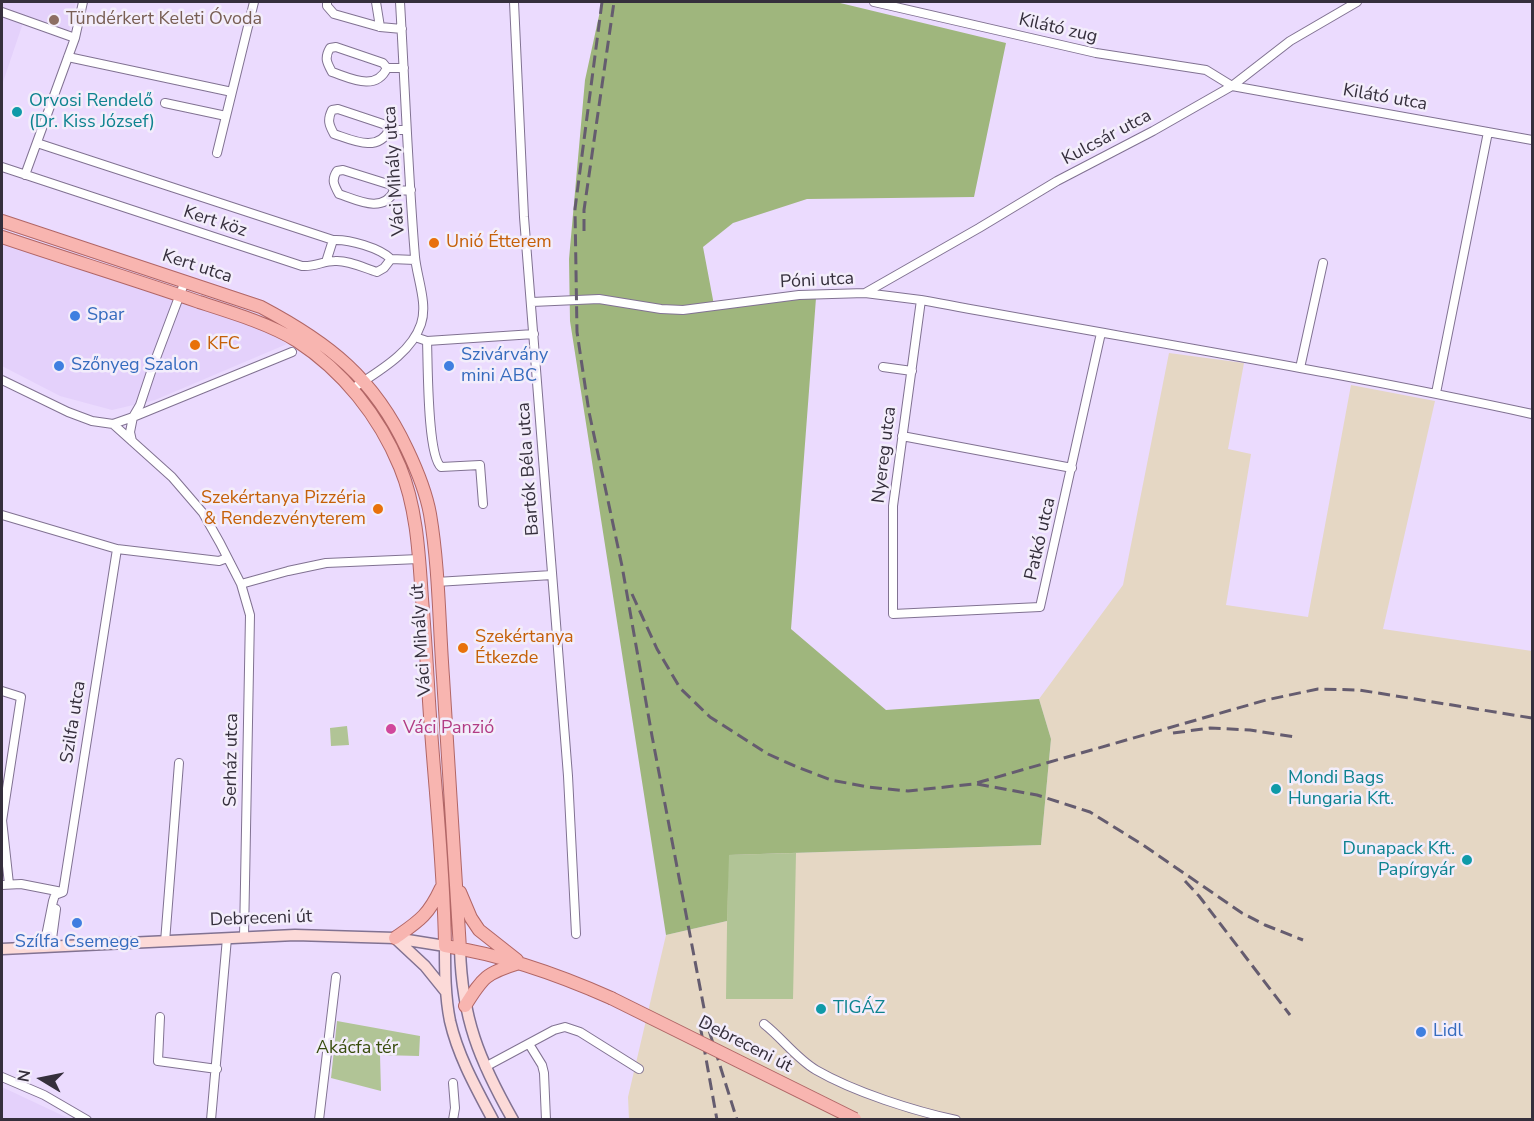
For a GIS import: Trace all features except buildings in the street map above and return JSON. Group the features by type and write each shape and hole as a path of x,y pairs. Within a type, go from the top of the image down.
{"main road":[{"name":"Kert utca","path":"2,221 261,307 301,328 326,346 364,381"},
{"name":"Kert utca","path":"2,237 180,295 259,324 296,340 320,358 352,388"},
{"name":"Váci Mihály út","path":"364,381 397,427 417,469 429,512 436,582 460,949"},
{"name":"Váci Mihály út","path":"352,388 382,431 400,468 413,513 419,559 443,884 445,946"},
{"path":"443,884 425,917 395,938 425,966 446,992"},
{"name":"Debreceni út","path":"457,886 479,930 520,963"},
{"name":"Debreceni út","path":"2,948 339,935 395,938 460,949 520,963 557,975 611,998 855,1119"},
{"path":"445,946 446,992 458,1048 493,1119"},
{"path":"460,949 461,980 472,1036 484,1067 513,1119"},
{"path":"465,1006 479,983 493,971 520,963"}],"street":[{"path":"25,175 75,38 83,2"},
{"path":"217,153 254,2"},
{"path":"327,2 327,6 334,14 380,27 402,29"},
{"path":"376,2 380,27"},
{"name":"Váci Mihály utca","path":"352,388 405,350 422,323 423,308 416,260 406,130 400,2"},
{"name":"Bartók Béla utca","path":"514,2 524,217 568,776 576,934"},
{"name":"Kilátó zug","path":"874,2 1096,53 1206,70 1232,86"},
{"name":"Kulcsár utca","path":"865,293 1057,181 1153,131 1232,86 1290,41 1357,2"},
{"path":"2,12 75,38"},
{"path":"336,47 383,63 387,68 380,78 364,83 332,72 326,62 326,54 330,48 336,47"},
{"path":"68,57 232,92"},
{"path":"387,68 404,68"},
{"name":"Kilátó utca","path":"1232,86 1533,140"},
{"path":"165,103 226,116"},
{"path":"338,109 386,125 389,130 382,140 367,145 334,134 328,124 329,116 332,110 338,109"},
{"path":"389,130 406,130"},
{"path":"1436,393 1488,132"},
{"name":"Kert köz","path":"37,143 333,240 344,239 385,253 392,259 416,260"},
{"name":"Kert köz","path":"2,166 302,266 314,267 339,260 377,272 392,259"},
{"path":"343,170 390,185 394,191 387,201 371,205 339,194 333,184 333,176 337,171 343,170"},
{"path":"394,191 411,190"},
{"path":"327,262 333,240"},
{"path":"1300,368 1323,263"},
{"path":"132,441 130,432 133,417 140,405 184,281"},
{"name":"Póni utca","path":"532,302 599,299 661,309 683,310 799,295 865,293 921,300 1300,368 1436,393 1533,414"},
{"name":"Nyereg utca","path":"893,614 893,506 921,300"},
{"name":"Patkó utca","path":"893,614 1040,607 1101,333"},
{"path":"415,337 427,341 534,334"},
{"path":"427,341 434,457 441,467 480,465 483,504"},
{"path":"2,380 68,412 92,421 113,424 292,352"},
{"path":"883,367 912,370"},
{"name":"Serház utca","path":"113,424 172,477 203,513 241,584 250,615 244,937"},
{"path":"902,436 1072,468"},
{"path":"2,515 117,549 219,561 227,558"},
{"name":"Szilfa utca","path":"47,946 59,894 117,549"},
{"path":"241,584 326,563 419,559"},
{"path":"436,582 552,574"},
{"path":"2,691 21,697 2,820 5,884 21,884 59,894"},
{"path":"165,942 179,764"},
{"path":"211,1119 227,938"},
{"path":"319,1119 336,977"},
{"path":"160,1017 158,1061 217,1069"},
{"path":"764,1024 796,1055 816,1070 871,1094 935,1115 956,1119"},
{"path":"484,1067 554,1030 565,1027 580,1032 639,1069"},
{"path":"529,1044 542,1065 546,1119"},
{"path":"2,1077 44,1095 87,1119"},
{"path":"453,1083 455,1108 453,1119"}],"shaded area":[{"name":"Tündérkert Keleti Óvoda","path":"2,2 76,2 69,31 2,8"},
{"path":"2,12 24,20 2,85"},
{"path":"2,241 251,323 287,344 155,400 112,410 60,396 2,366"},
{"path":"1169,353 1244,363 1228,449 1251,454 1226,605 1308,617 1351,385 1435,401 1383,629 1532,651 1532,1119 629,1120 628,1097 666,935 727,921 728,855 1041,845 1051,739 1039,699 1123,585"},
{"path":"2,1087 70,1119 2,1119"}],"green space":[{"path":"602,2 836,2 1006,43 974,197 807,199 733,223 703,247 714,305 816,298 791,629 886,710 1039,699 1051,739 1041,845 729,855 727,921 666,935 570,321 569,259 585,80"},
{"path":"347,726 349,745 331,746 330,728"},
{"path":"796,853 793,999 726,999 728,855"},
{"name":"Akácfa tér","path":"337,1021 420,1036 419,1056 380,1055 381,1091 331,1078"}],"railway":[{"path":"602,2 575,209 577,332 589,412 622,566 707,1024 737,1120"},
{"path":"584,231 584,210 614,2"},
{"path":"632,594 657,649 680,688 710,717 768,754 797,767 831,780 868,787 908,791 973,784 1266,700 1318,689 1359,690 1532,718"},
{"path":"1173,733 1210,728 1250,730 1295,737"},
{"path":"977,784 1037,795 1090,812 1143,845 1242,913 1303,940"},
{"path":"1185,881 1290,1015"},
{"path":"700,1025 717,1120"}],"place":[{"name":"Tündérkert Keleti Óvoda","path":"54,20"},
{"name":"Orvosi Rendelő (Dr. Kiss József)","path":"17,112"},
{"name":"Unió Étterem","path":"434,243"},
{"name":"Spar","path":"75,316"},
{"name":"KFC","path":"195,345"},
{"name":"Szőnyeg Szalon","path":"59,366"},
{"name":"Szivárvány mini ABC","path":"449,366"},
{"name":"Szekértanya Pizzéria & Rendezvényterem","path":"378,509"},
{"name":"Szekértanya Étkezde","path":"463,648"},
{"name":"Váci Panzió","path":"391,729"},
{"name":"Mondi Bags Hungaria Kft.","path":"1276,789"},
{"name":"Dunapack Kft. Papírgyár","path":"1467,860"},
{"name":"Szílfa Csemege","path":"77,923"},
{"name":"TIGÁZ","path":"821,1009"},
{"name":"Lidl","path":"1421,1032"}]}
